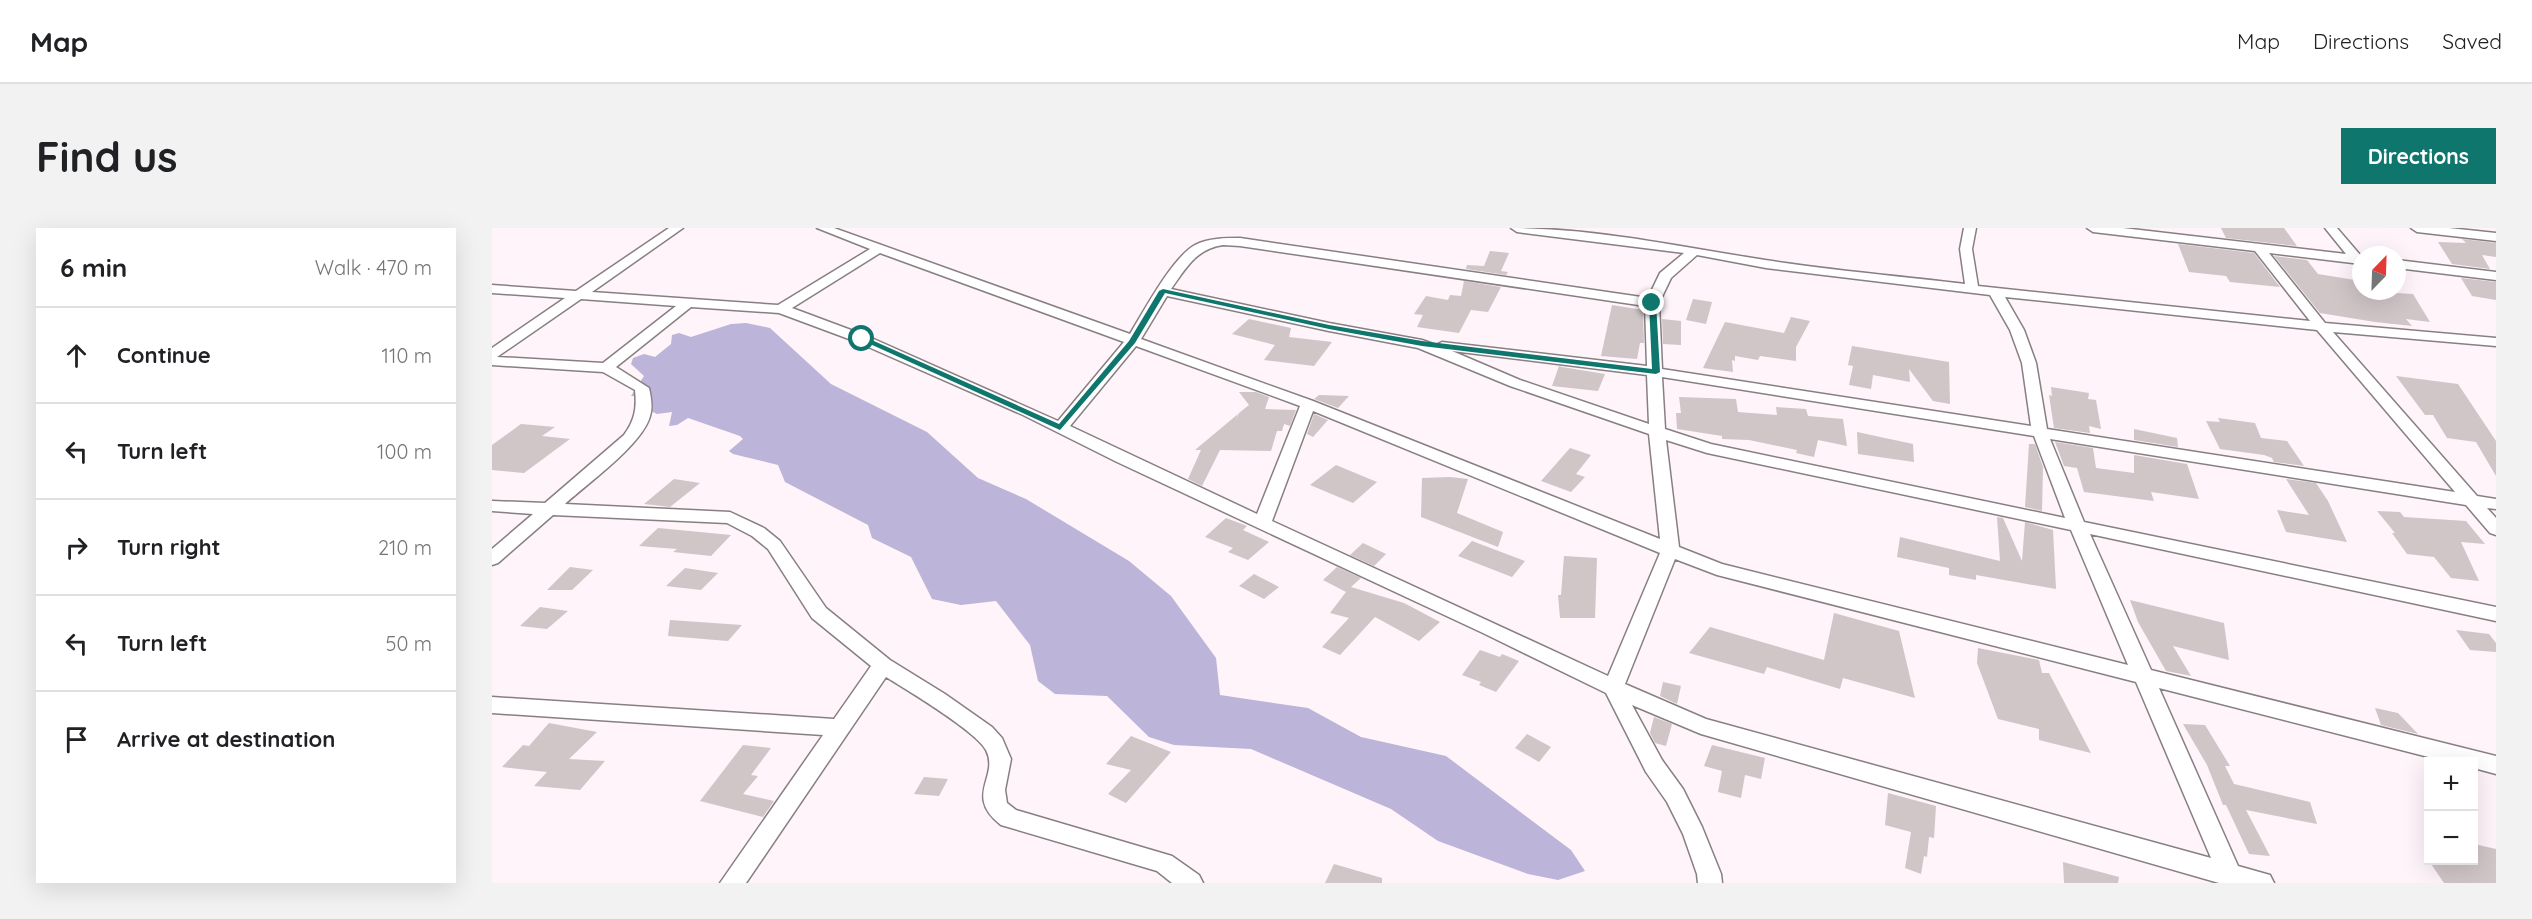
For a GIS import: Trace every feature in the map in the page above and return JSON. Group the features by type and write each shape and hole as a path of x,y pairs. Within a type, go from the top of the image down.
{"street":[{"path":"492,354 677,228"},
{"path":"823,228 1308,404 1717,569 2496,765"},
{"path":"1517,228 1694,251 1766,264 1995,292 2206,316 2496,342"},
{"path":"1970,228 1966,249 1972,289"},
{"path":"2093,228 2352,258"},
{"path":"2331,228 2352,251"},
{"path":"2417,228 2496,237"},
{"path":"1060,428 1132,342 1163,291 1195,248 1216,241 1252,243 1652,303"},
{"path":"2258,247 2320,326 2496,529"},
{"path":"781,309 880,248"},
{"path":"1613,688 1670,550 1657,433 1652,303 1665,276 1694,251"},
{"path":"2406,265 2496,276"},
{"path":"492,289 577,297 781,309 862,339 1060,428 1490,628 1613,688 1701,726 2230,879 2262,883"},
{"path":"1163,291 1329,327 1422,344 1656,372 2039,430 2496,504"},
{"path":"1995,292 2017,330 2029,363 2039,430 2077,525 2230,879"},
{"path":"606,368 686,304"},
{"path":"1422,344 1515,383 1657,433 1707,448 2496,614"},
{"path":"492,361 606,368 642,388 644,419 630,438 492,559"},
{"path":"1262,523 1308,404"},
{"path":"492,506 730,518 758,531 774,545 819,613 883,665 938,700 994,744 1000,759 994,790 996,808 1009,818 1164,863 1191,883"},
{"path":"732,883 883,665"},
{"path":"1613,688 1654,766 1680,805 1694,834 1709,874 1710,883"},
{"path":"492,705 841,728"}],"shaded area":[{"path":"746,323 770,328 831,384 927,432 978,478 1026,499 1129,561 1171,596 1216,658 1220,695 1308,708 1361,737 1446,756 1571,850 1585,871 1558,880 1528,874 1438,841 1391,809 1251,749 1174,745 1149,737 1107,696 1055,694 1038,681 1030,645 996,601 961,605 932,599 911,557 872,538 868,525 785,482 778,465 729,451 743,439 740,436 688,418 677,425 669,426 672,412 657,414 645,408 649,397 631,396 644,376 631,364 633,358 644,354 655,357 671,344 672,335 679,333 691,337 731,324"}],"building":[{"path":"2221,228 2284,228 2297,246 2226,238"},
{"path":"2462,239 2496,243 2496,257 2482,255 2490,269 2452,264 2438,242 2466,243"},
{"path":"2178,244 2254,253 2280,287 2230,282 2226,276 2189,272"},
{"path":"1490,251 1509,253 1501,271 1508,272 1506,275 1466,269 1467,265 1484,266"},
{"path":"2274,256 2307,260 2318,274 2352,280 2352,300 2406,300 2406,294 2413,294 2430,322 2406,319 2412,326 2320,313"},
{"path":"2461,278 2496,282 2496,300 2472,296"},
{"path":"1464,281 1501,287 1488,312 1471,310 1459,333 1417,327 1423,315 1414,314 1426,296 1448,300 1450,295 1461,296"},
{"path":"1693,299 1712,302 1706,324 1686,320"},
{"path":"1612,305 1643,310 1644,343 1640,343 1637,359 1601,356"},
{"path":"1791,317 1810,321 1796,347 1796,361 1760,356 1758,360 1735,356 1735,361 1732,360 1733,372 1703,368 1725,322 1784,333"},
{"path":"1249,319 1291,328 1289,337 1332,342 1314,366 1264,360 1275,345 1232,334"},
{"path":"1662,319 1681,321 1681,345 1663,344"},
{"path":"1852,346 1949,362 1950,404 1933,401 1909,369 1910,382 1873,375 1871,389 1849,385 1853,366 1848,365"},
{"path":"1559,366 1605,374 1598,391 1552,386"},
{"path":"2396,376 2458,384 2496,441 2496,476 2476,442 2447,438 2433,415 2425,415"},
{"path":"2051,387 2089,393 2088,399 2096,400 2101,429 2089,426 2090,433 2054,428 2049,395 2052,396"},
{"path":"1239,392 1256,392 1269,397 1265,409 1296,410 1290,426 1284,424 1282,431 1277,431 1271,451 1220,450 1202,486 1188,479 1201,450 1195,450 1238,414 1236,420 1239,413 1249,405"},
{"path":"1319,395 1349,396 1338,408 1314,399"},
{"path":"1679,397 1736,399 1738,412 1777,415 1776,407 1806,409 1808,416 1843,419 1847,446 1818,440 1814,457 1796,453 1797,450 1749,440 1722,439 1722,436 1677,429 1676,413 1681,413"},
{"path":"1314,414 1328,420 1313,437 1307,434"},
{"path":"2218,418 2255,423 2261,438 2287,441 2304,466 2274,462 2272,458 2264,455 2220,449 2206,421 2220,422"},
{"path":"521,424 555,427 542,436 570,439 524,473 492,470 492,445"},
{"path":"2134,429 2177,438 2178,447 2134,440"},
{"path":"1857,432 1913,444 1914,462 1858,454"},
{"path":"2055,442 2093,448 2096,468 2134,473 2134,455 2187,464 2199,499 2151,492 2154,501 2084,492 2077,468 2064,466"},
{"path":"2029,444 2035,444 2043,467 2042,511 2025,507"},
{"path":"1570,448 1591,455 1576,474 1585,477 1571,492 1541,481"},
{"path":"1336,465 1377,482 1353,503 1310,485"},
{"path":"1422,478 1468,479 1457,513 1503,532 1498,547 1421,517"},
{"path":"674,479 700,483 670,507 644,504"},
{"path":"2286,479 2316,483 2328,501 2347,542 2286,532 2277,510 2309,515"},
{"path":"2377,511 2400,512 2404,517 2466,521 2485,544 2461,542 2479,581 2451,578 2434,557 2407,554 2392,533 2395,533"},
{"path":"1997,517 2003,518 2022,561 2025,522 2053,530 2056,589 1976,575 1976,580 1949,575 1949,568 1897,557 1900,537 2000,561"},
{"path":"1226,518 1247,526 1243,530 1269,542 1248,560 1228,552 1233,548 1205,537"},
{"path":"658,528 731,535 711,556 673,552 677,549 639,546"},
{"path":"1472,541 1525,561 1512,577 1458,556"},
{"path":"1363,543 1386,554 1374,566 1350,555"},
{"path":"1564,556 1597,558 1595,618 1560,618 1558,595 1561,595"},
{"path":"570,567 593,570 572,590 547,590"},
{"path":"1337,567 1361,578 1351,587 1404,603 1440,622 1419,641 1375,617 1340,655 1322,647 1349,618 1330,613 1346,592 1323,580"},
{"path":"685,568 718,573 701,590 666,586"},
{"path":"1254,574 1279,587 1264,599 1239,586"},
{"path":"2130,600 2224,623 2229,660 2173,646 2191,676 2166,671 2138,622"},
{"path":"540,607 568,611 547,629 520,626"},
{"path":"1834,613 1899,631 1915,698 1843,678 1840,689 1767,667 1764,674 1689,653 1710,627 1824,660"},
{"path":"670,620 742,625 728,641 668,636"},
{"path":"2456,630 2489,634 2496,643 2496,652 2470,650"},
{"path":"1978,648 2039,660 2042,673 2049,673 2091,753 2039,740 2039,729 1998,719 1977,663"},
{"path":"1480,650 1500,657 1502,654 1519,661 1496,692 1479,685 1481,682 1462,675"},
{"path":"1663,682 1681,686 1677,704 1660,696"},
{"path":"2375,708 2398,713 2418,734 2381,725"},
{"path":"1654,717 1672,724 1666,746 1655,743 1650,733"},
{"path":"549,723 597,732 569,759 605,761 580,790 534,786 547,772 502,767 523,745 529,746"},
{"path":"2183,724 2205,725 2230,766 2225,766 2234,784 2310,802 2317,824 2246,810 2270,856 2249,854 2226,805 2223,805 2207,765"},
{"path":"1527,734 1551,747 1539,762 1515,748"},
{"path":"1131,736 1171,752 1126,803 1108,794 1131,770 1106,764"},
{"path":"743,745 771,748 751,775 758,776 743,794 774,801 763,817 700,801"},
{"path":"1712,745 1765,758 1761,779 1745,775 1741,798 1718,792 1722,771 1704,766"},
{"path":"924,777 948,779 939,796 914,794"},
{"path":"1888,793 1936,806 1934,838 1929,837 1927,857 1924,856 1921,874 1905,868 1911,832 1885,825"},
{"path":"2478,845 2496,849 2496,883 2444,883 2432,865 2478,865"},
{"path":"2063,862 2119,877 2118,883 2064,883"},
{"path":"1334,864 1382,878 1382,883 1325,883"}],"route":[{"path":"862,339 1060,428 1132,342 1163,291 1329,327 1422,344 1605,364 1656,372 1652,303"}]}
